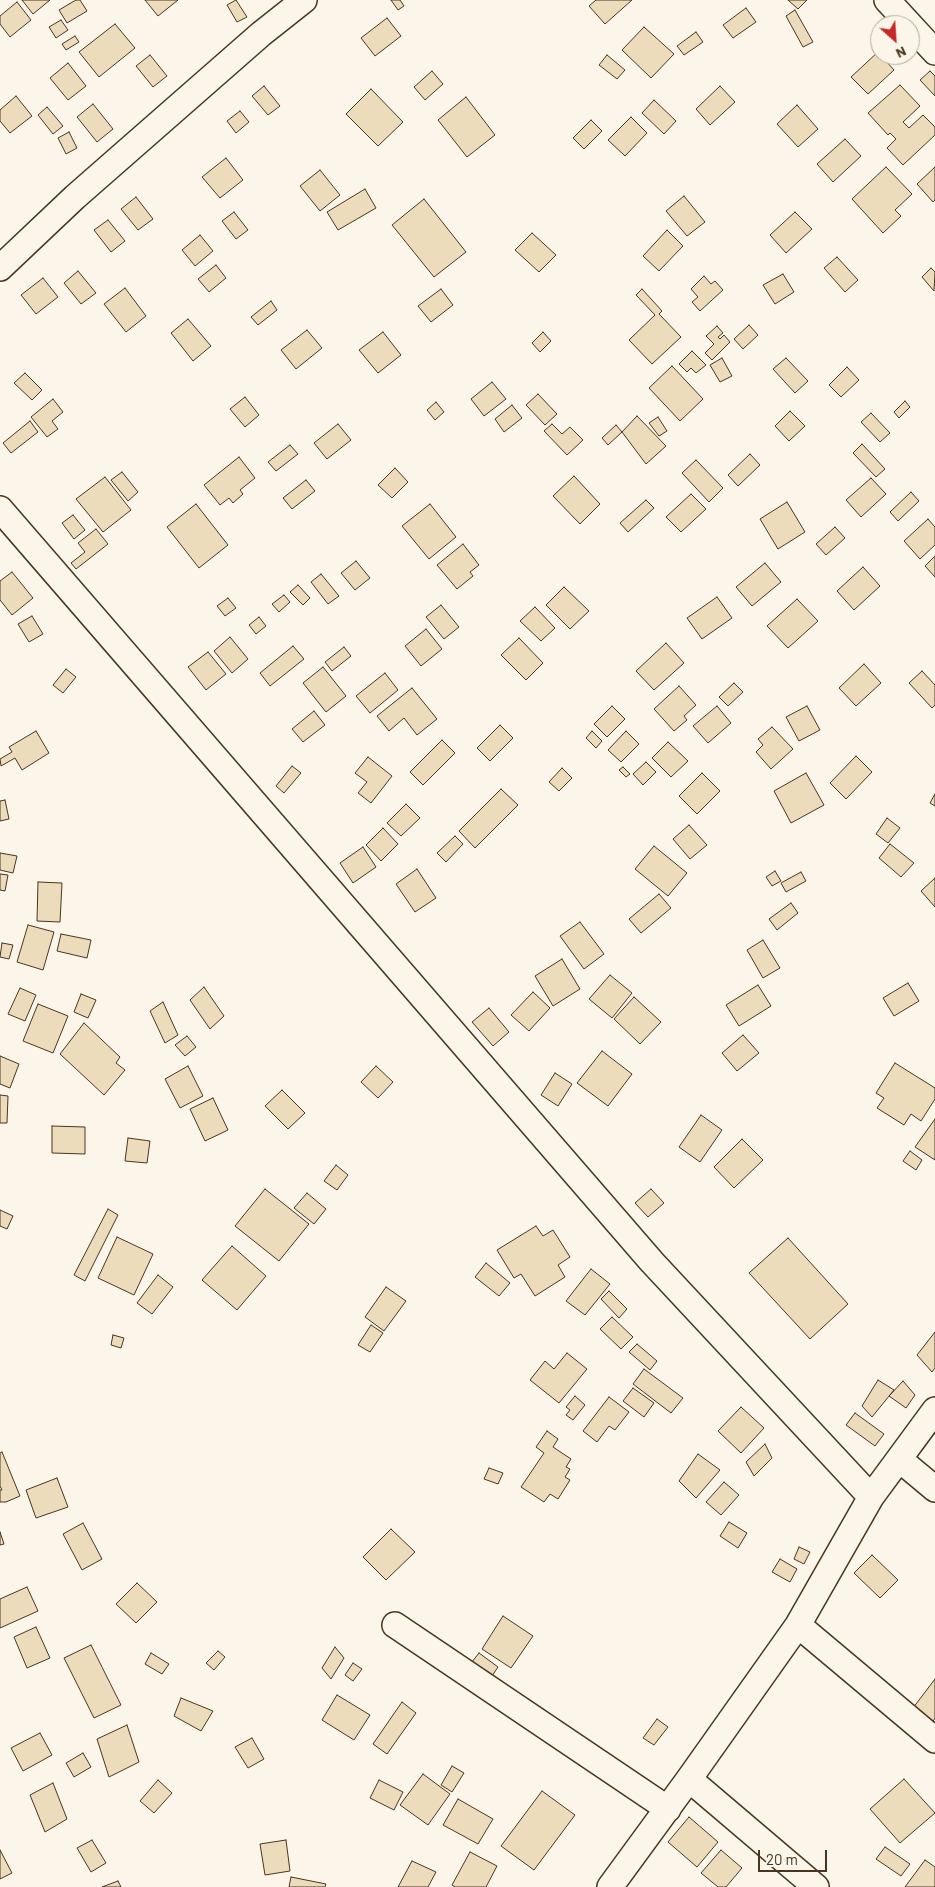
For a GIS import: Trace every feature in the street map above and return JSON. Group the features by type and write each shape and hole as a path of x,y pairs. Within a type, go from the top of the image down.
{"street":[{"path":"0,268 75,197 261,34 304,0"},
{"path":"887,0 901,15"},
{"path":"920,36 935,52"},
{"path":"0,508 652,1262 871,1497"},
{"path":"610,1887 690,1779 798,1626 871,1497 935,1410"},
{"path":"898,1459 935,1489"},
{"path":"394,1625 668,1809"},
{"path":"798,1626 935,1740"},
{"path":"690,1779 816,1887"}],"building":[{"path":"22,0 50,0 33,14"},
{"path":"76,0 80,0 87,11 67,23 59,10"},
{"path":"145,0 178,0 158,16"},
{"path":"236,0 247,17 237,22 227,5"},
{"path":"391,0 400,0 404,6 398,10"},
{"path":"596,0 632,0 605,24 589,6"},
{"path":"788,0 807,0 798,9"},
{"path":"17,2 31,20 10,37 0,24 0,16"},
{"path":"746,8 756,22 733,38 723,25"},
{"path":"795,10 813,42 803,47 786,16"},
{"path":"387,18 401,36 375,56 361,38"},
{"path":"61,20 68,30 56,38 49,27"},
{"path":"115,24 135,48 99,77 79,52"},
{"path":"644,27 674,54 651,78 622,50"},
{"path":"696,32 703,42 684,55 677,46"},
{"path":"75,36 79,42 66,50 62,44"},
{"path":"150,55 167,76 153,87 136,66"},
{"path":"607,55 625,70 617,79 599,65"},
{"path":"870,59 870,65 890,65 894,70 868,94 851,77"},
{"path":"68,63 86,86 68,100 50,78"},
{"path":"432,71 443,84 425,100 414,87"},
{"path":"930,71 935,76 935,96 920,80"},
{"path":"900,85 920,106 903,122 909,128 923,115 935,127 935,135 903,165 887,148 896,139 890,133 888,135 868,113"},
{"path":"264,86 280,106 268,115 252,96"},
{"path":"720,86 735,102 710,125 696,109"},
{"path":"371,89 403,122 378,146 346,114"},
{"path":"16,96 32,116 10,133 0,121 0,110"},
{"path":"466,97 495,135 467,157 438,120"},
{"path":"654,100 676,121 664,134 642,113"},
{"path":"93,104 113,129 97,142 77,117"},
{"path":"797,105 818,129 798,147 777,124"},
{"path":"47,107 63,126 53,134 38,115"},
{"path":"240,111 249,122 236,133 227,121"},
{"path":"631,117 647,133 625,156 608,140"},
{"path":"591,120 602,131 584,149 573,138"},
{"path":"69,132 77,148 66,154 58,138"},
{"path":"845,139 861,156 833,182 817,164"},
{"path":"226,158 243,180 220,198 202,177"},
{"path":"886,167 912,194 895,210 901,216 883,233 852,199"},
{"path":"935,167 935,200 933,202 917,184"},
{"path":"320,170 340,195 320,211 300,186"},
{"path":"365,189 376,208 338,230 327,212"},
{"path":"684,196 705,222 687,236 666,211"},
{"path":"136,197 153,219 138,230 121,209"},
{"path":"424,199 466,252 434,277 392,225"},
{"path":"234,212 248,230 236,239 222,221"},
{"path":"795,212 812,229 786,253 770,235"},
{"path":"108,220 125,241 111,252 94,230"},
{"path":"667,230 683,246 659,271 643,256"},
{"path":"532,233 556,255 539,272 515,250"},
{"path":"200,235 213,251 195,266 182,250"},
{"path":"837,257 858,280 845,292 824,268"},
{"path":"216,265 226,278 209,292 198,279"},
{"path":"931,268 935,272 934,291 922,277"},
{"path":"78,271 96,293 81,304 64,283"},
{"path":"783,274 794,292 775,304 763,285"},
{"path":"704,276 711,284 715,281 723,290 700,311 692,302 698,297 691,289"},
{"path":"43,278 58,297 36,314 21,295"},
{"path":"125,288 146,316 126,332 104,304"},
{"path":"441,289 453,305 431,322 418,306"},
{"path":"642,289 662,311 659,314 681,337 652,364 629,340 655,315 636,295"},
{"path":"271,301 277,310 258,325 251,317"},
{"path":"188,319 211,346 193,361 171,333"},
{"path":"749,325 758,335 743,349 734,339"},
{"path":"717,326 723,333 718,337 720,339 724,335 730,342 712,360 705,353 714,344 706,336"},
{"path":"307,330 322,348 296,369 281,350"},
{"path":"383,332 401,355 378,373 359,350"},
{"path":"543,332 551,341 540,352 532,343"},
{"path":"692,351 706,365 696,373 691,368 687,372 679,364"},
{"path":"722,358 732,376 720,382 710,365"},
{"path":"786,358 808,381 795,393 773,369"},
{"path":"672,366 703,399 680,421 649,388"},
{"path":"847,367 859,380 841,397 829,385"},
{"path":"25,373 42,390 32,400 14,383"},
{"path":"492,382 506,399 484,416 471,399"},
{"path":"538,394 557,414 545,425 526,405"},
{"path":"245,397 259,415 245,427 230,409"},
{"path":"53,399 63,412 52,421 58,429 47,437 31,417"},
{"path":"905,401 910,407 899,418 894,412"},
{"path":"436,402 444,412 435,420 427,410"},
{"path":"512,405 522,418 504,432 495,419"},
{"path":"790,411 805,426 789,441 775,426"},
{"path":"871,413 890,433 880,442 861,422"},
{"path":"637,416 666,446 646,464 622,432"},
{"path":"658,417 667,431 659,436 649,423"},
{"path":"30,421 38,432 11,453 3,443"},
{"path":"338,424 351,440 327,459 314,443"},
{"path":"552,424 562,434 570,427 583,440 567,455 544,431"},
{"path":"616,425 622,432 608,445 602,438"},
{"path":"862,444 885,469 876,477 853,453"},
{"path":"290,445 298,454 276,471 268,462"},
{"path":"750,454 760,465 738,486 728,475"},
{"path":"239,457 255,478 240,490 243,494 233,503 229,498 220,505 204,485"},
{"path":"696,460 723,488 709,502 682,473"},
{"path":"395,468 408,482 392,498 378,485"},
{"path":"122,472 138,492 128,501 111,480"},
{"path":"574,476 600,504 580,524 553,496"},
{"path":"105,477 131,510 103,532 76,499"},
{"path":"871,478 886,494 861,517 846,500"},
{"path":"306,480 315,491 292,509 283,498"},
{"path":"911,492 919,501 898,521 890,512"},
{"path":"691,494 706,509 681,532 666,517"},
{"path":"646,500 654,508 628,532 620,523"},
{"path":"787,502 805,532 778,549 760,519"},
{"path":"196,504 228,545 199,568 167,527"},
{"path":"430,504 456,537 429,559 402,526"},
{"path":"73,515 85,530 74,539 62,523"},
{"path":"928,519 935,527 935,545 920,559 904,541"},
{"path":"835,527 845,538 826,555 816,544"},
{"path":"96,529 108,544 76,569 71,563 85,552 78,543"},
{"path":"463,544 479,565 470,572 473,576 457,589 437,565"},
{"path":"935,556 935,577 925,566"},
{"path":"356,561 370,578 355,590 341,573"},
{"path":"765,563 781,582 752,606 736,587"},
{"path":"863,567 880,586 854,610 837,591"},
{"path":"12,572 33,598 12,615 0,600 0,581"},
{"path":"321,574 339,596 328,604 311,582"},
{"path":"298,585 310,598 303,605 290,592"},
{"path":"564,587 589,611 570,629 546,605"},
{"path":"284,595 290,602 279,612 272,604"},
{"path":"717,597 732,618 702,639 687,618"},
{"path":"228,598 236,608 225,616 217,606"},
{"path":"797,599 818,621 788,648 767,626"},
{"path":"441,605 459,627 444,639 426,617"},
{"path":"535,607 555,628 541,641 520,621"},
{"path":"32,616 43,634 29,642 18,624"},
{"path":"259,617 266,626 256,634 249,625"},
{"path":"426,629 442,649 421,666 405,646"},
{"path":"230,637 248,659 232,673 214,651"},
{"path":"519,638 543,663 526,680 501,655"},
{"path":"666,643 684,663 654,690 636,671"},
{"path":"293,646 304,659 270,686 260,673"},
{"path":"344,647 351,656 332,671 325,662"},
{"path":"208,652 226,674 206,690 188,667"},
{"path":"864,664 881,683 856,706 839,688"},
{"path":"323,667 346,696 326,712 303,683"},
{"path":"66,669 76,677 63,693 53,685"},
{"path":"922,671 935,685 935,705 932,708 909,683"},
{"path":"385,673 398,690 370,713 356,696"},
{"path":"734,683 743,692 728,706 719,697"},
{"path":"679,686 696,705 684,716 687,720 674,731 654,709"},
{"path":"412,688 437,719 417,735 404,718 389,731 377,716"},
{"path":"612,706 625,719 607,737 594,724"},
{"path":"717,706 731,723 708,743 693,726"},
{"path":"807,706 820,730 799,741 786,717"},
{"path":"314,711 325,725 303,742 292,729"},
{"path":"500,725 513,738 490,761 477,748"},
{"path":"772,727 793,749 771,769 756,752 763,745 758,739"},
{"path":"36,731 49,753 22,770 15,758 1,766 0,759 12,752 9,747"},
{"path":"592,731 602,741 596,748 586,738"},
{"path":"626,731 639,744 621,762 608,750"},
{"path":"442,740 455,753 423,785 410,772"},
{"path":"668,742 688,761 671,777 652,758"},
{"path":"856,756 872,772 846,799 830,783"},
{"path":"368,757 392,776 371,803 358,793 367,782 355,773"},
{"path":"646,762 656,772 643,785 633,774"},
{"path":"292,766 301,773 284,793 276,786"},
{"path":"623,767 630,774 626,777 619,770"},
{"path":"562,768 572,778 559,791 549,782"},
{"path":"702,773 720,791 697,814 679,796"},
{"path":"806,773 824,805 791,823 774,791"},
{"path":"501,789 518,805 475,848 459,831"},
{"path":"935,794 935,806 930,803"},
{"path":"5,800 9,819 0,821 0,801"},
{"path":"406,804 420,818 401,836 387,823"},
{"path":"887,818 900,828 888,843 876,834"},
{"path":"689,825 707,845 690,859 673,839"},
{"path":"383,828 398,844 381,861 366,845"},
{"path":"455,836 463,844 446,862 437,853"},
{"path":"890,844 914,863 901,877 879,858"},
{"path":"654,846 687,873 668,896 635,869"},
{"path":"363,847 376,867 353,883 340,863"},
{"path":"0,853 17,856 13,873 0,870"},
{"path":"417,869 436,898 415,912 396,884"},
{"path":"775,871 781,881 772,886 766,877"},
{"path":"801,872 806,881 786,892 781,883"},
{"path":"0,874 8,875 5,891 0,890"},
{"path":"935,878 935,907 921,891"},
{"path":"38,882 62,883 60,922 37,921"},
{"path":"659,894 671,908 641,933 629,919"},
{"path":"791,903 798,913 777,930 769,919"},
{"path":"580,922 604,954 584,969 560,936"},
{"path":"28,925 54,932 43,970 17,962"},
{"path":"61,934 91,940 87,958 57,951"},
{"path":"763,940 780,968 763,978 747,950"},
{"path":"2,943 13,945 9,959 0,957"},
{"path":"562,959 580,989 553,1006 535,976"},
{"path":"610,975 632,993 612,1018 589,999"},
{"path":"908,983 919,1001 894,1016 883,998"},
{"path":"758,985 771,1006 739,1026 726,1005"},
{"path":"204,987 224,1016 210,1029 190,1000"},
{"path":"20,988 36,995 25,1021 8,1014"},
{"path":"533,992 550,1008 529,1031 511,1015"},
{"path":"81,994 96,1000 88,1018 74,1012"},
{"path":"634,997 661,1022 640,1044 614,1019"},
{"path":"163,1002 178,1035 165,1043 150,1011"},
{"path":"38,1004 68,1016 53,1053 23,1041"},
{"path":"489,1008 509,1032 493,1046 472,1022"},
{"path":"84,1023 120,1057 116,1063 125,1070 104,1095 60,1054"},
{"path":"743,1035 759,1053 737,1071 722,1053"},
{"path":"187,1036 196,1047 185,1056 175,1045"},
{"path":"602,1051 632,1074 608,1106 577,1083"},
{"path":"0,1056 19,1064 10,1088 0,1084"},
{"path":"895,1063 935,1088 935,1099 921,1121 911,1114 904,1125 877,1108 884,1098 876,1093"},
{"path":"188,1066 203,1096 180,1108 165,1079"},
{"path":"376,1066 393,1082 378,1098 361,1082"},
{"path":"555,1073 572,1084 558,1106 541,1095"},
{"path":"282,1090 305,1113 288,1129 265,1106"},
{"path":"0,1095 8,1096 7,1123 0,1123"},
{"path":"213,1098 228,1130 205,1141 190,1109"},
{"path":"701,1115 722,1130 700,1162 679,1147"},
{"path":"935,1119 935,1160 915,1147"},
{"path":"52,1126 85,1127 85,1154 52,1153"},
{"path":"128,1138 150,1141 147,1163 125,1161"},
{"path":"742,1139 763,1160 734,1188 714,1167"},
{"path":"910,1151 922,1160 916,1170 903,1161"},
{"path":"336,1165 348,1175 337,1190 324,1181"},
{"path":"265,1189 309,1224 279,1261 235,1226"},
{"path":"651,1189 664,1203 648,1217 635,1203"},
{"path":"307,1193 326,1209 314,1224 294,1208"},
{"path":"108,1209 118,1215 85,1281 74,1275"},
{"path":"0,1210 13,1216 7,1229 0,1226"},
{"path":"536,1226 543,1236 553,1230 570,1257 558,1265 565,1277 535,1296 521,1274 514,1278 497,1250"},
{"path":"117,1237 153,1254 134,1295 98,1278"},
{"path":"788,1238 848,1304 810,1339 749,1273"},
{"path":"232,1246 266,1276 237,1310 202,1280"},
{"path":"486,1263 510,1283 499,1296 475,1277"},
{"path":"591,1269 610,1284 585,1315 566,1301"},
{"path":"158,1275 173,1287 152,1314 137,1303"},
{"path":"386,1287 406,1301 384,1331 365,1317"},
{"path":"609,1291 627,1309 619,1318 601,1299"},
{"path":"612,1317 633,1337 621,1349 600,1329"},
{"path":"371,1325 383,1333 370,1352 358,1345"},
{"path":"935,1332 935,1368 932,1372 917,1355"},
{"path":"113,1335 124,1338 121,1348 111,1345"},
{"path":"637,1344 657,1361 650,1370 629,1352"},
{"path":"567,1353 587,1369 559,1403 530,1380 545,1361 554,1369"},
{"path":"644,1369 683,1398 671,1413 633,1384"},
{"path":"878,1380 894,1390 872,1417 862,1406"},
{"path":"903,1381 915,1395 906,1408 889,1396"},
{"path":"633,1388 654,1403 644,1417 623,1401"},
{"path":"575,1396 585,1405 573,1420 566,1415 570,1410 566,1407"},
{"path":"609,1397 629,1412 615,1430 609,1426 597,1442 583,1431"},
{"path":"741,1407 764,1428 741,1453 718,1431"},
{"path":"855,1413 884,1434 875,1446 846,1425"},
{"path":"547,1431 558,1439 553,1447 571,1459 566,1467 570,1469 565,1477 570,1480 558,1499 550,1494 544,1502 521,1487 544,1453 536,1447"},
{"path":"765,1444 772,1458 754,1476 746,1462"},
{"path":"2,1452 20,1496 6,1502 0,1502 0,1490 2,1490 0,1486 0,1453"},
{"path":"698,1454 720,1470 696,1498 679,1481"},
{"path":"489,1468 503,1473 498,1484 484,1479"},
{"path":"57,1478 68,1507 36,1518 26,1490"},
{"path":"724,1482 739,1495 721,1515 706,1502"},
{"path":"729,1522 747,1533 738,1548 720,1536"},
{"path":"83,1523 102,1559 82,1570 63,1534"},
{"path":"391,1529 415,1552 386,1580 363,1557"},
{"path":"0,1532 4,1544 0,1545"},
{"path":"799,1547 810,1552 804,1564 794,1559"},
{"path":"872,1555 898,1580 880,1598 854,1573"},
{"path":"780,1559 797,1569 790,1582 772,1572"},
{"path":"137,1583 157,1602 136,1623 116,1604"},
{"path":"27,1587 38,1611 0,1628 0,1599"},
{"path":"503,1616 533,1636 511,1668 482,1649"},
{"path":"36,1627 50,1658 27,1668 14,1637"},
{"path":"91,1645 121,1705 94,1718 64,1658"},
{"path":"335,1647 344,1658 331,1679 322,1668"},
{"path":"218,1651 225,1657 214,1670 206,1663"},
{"path":"151,1653 169,1664 162,1674 145,1664"},
{"path":"479,1653 498,1667 492,1676 472,1662"},
{"path":"353,1663 362,1669 353,1681 345,1675"},
{"path":"935,1679 935,1718 932,1723 913,1708"},
{"path":"337,1695 370,1715 354,1740 322,1720"},
{"path":"181,1698 213,1711 201,1731 174,1716"},
{"path":"402,1702 416,1713 387,1754 373,1744"},
{"path":"657,1719 668,1727 654,1745 643,1738"},
{"path":"127,1725 139,1762 109,1777 97,1739"},
{"path":"40,1733 52,1755 23,1771 11,1748"},
{"path":"252,1738 264,1759 248,1768 235,1747"},
{"path":"83,1753 91,1767 74,1777 66,1763"},
{"path":"452,1766 464,1773 452,1792 441,1785"},
{"path":"423,1774 450,1794 428,1825 400,1805"},
{"path":"904,1779 935,1813 900,1843 870,1809"},
{"path":"158,1780 172,1793 154,1813 140,1801"},
{"path":"379,1780 403,1792 394,1810 370,1798"},
{"path":"53,1783 67,1819 45,1832 30,1795"},
{"path":"542,1791 575,1815 534,1870 501,1846"},
{"path":"458,1799 493,1819 478,1844 443,1825"},
{"path":"689,1817 718,1842 697,1867 668,1842"},
{"path":"92,1840 106,1863 91,1872 77,1848"},
{"path":"286,1840 290,1871 265,1875 260,1844"},
{"path":"885,1847 910,1864 901,1876 876,1859"},
{"path":"0,1850 12,1873 0,1879"},
{"path":"721,1850 742,1868 726,1887 718,1887 701,1873"},
{"path":"470,1852 497,1866 486,1887 455,1887 452,1885"},
{"path":"925,1860 935,1867 935,1887 905,1887"},
{"path":"412,1861 436,1872 428,1887 398,1887"},
{"path":"291,1877 326,1884 325,1887 289,1887"},
{"path":"118,1881 121,1887 102,1887"}]}
